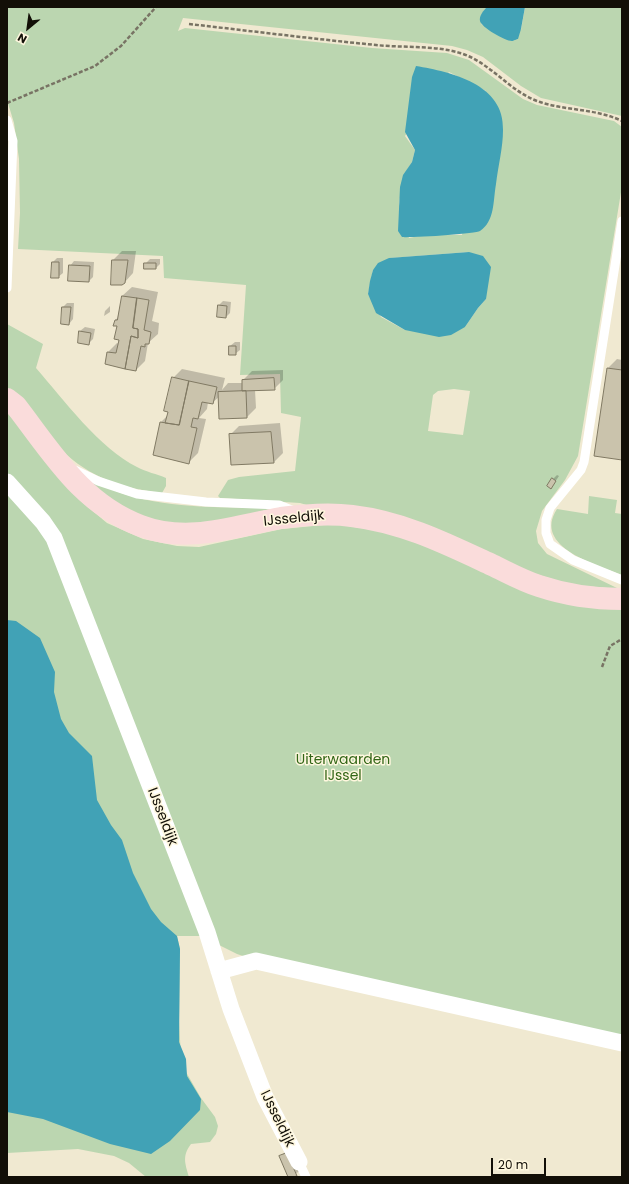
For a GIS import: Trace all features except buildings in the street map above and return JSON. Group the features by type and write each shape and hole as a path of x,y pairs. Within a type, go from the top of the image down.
{"street":[{"name":"IJsseldijk","path":"7,399 16,406 79,486 96,502 118,516 143,527 170,533 188,534 213,532 304,516 351,516 377,520 424,534 537,586 588,597 622,599"},
{"name":"IJsseldijk","path":"7,482 43,522 54,538 204,925 232,1009 265,1097 303,1170"},
{"path":"219,971 256,961 622,1043"}],"lane":[{"path":"7,120 13,141 10,159 7,288"},
{"path":"622,221 584,462 581,470 550,508 546,520 546,534 550,544 573,560 622,580"},
{"path":"61,463 98,482 137,494 206,502 279,505 304,516"}],"path":[{"path":"7,103 96,66 120,46 156,7"},
{"path":"189,24 377,45 449,50 482,62 522,93 535,100 608,115 622,121"},
{"path":"602,667 610,646 622,639"}],"green space":[{"path":"7,7 487,7 482,15 482,25 521,30 525,7 622,7 622,116 541,98 521,86 483,57 467,50 452,46 183,18 178,31 185,28 372,48 447,53 469,60 523,99 537,105 614,121 622,127 622,186 578,456 565,480 542,511 536,531 538,543 547,554 619,589 572,585 300,503 220,498 218,496 228,480 239,477 295,471 301,417 281,413 280,374 240,375 246,285 164,278 163,256 18,249 20,213 19,159 14,123 7,100","holes":["449,72 486,91 462,235 424,235 409,238 399,203 404,175 412,162 415,150 405,136","469,252 486,299 465,327 405,330 381,317 368,294 373,270 390,258","454,389 470,391 463,435 428,431 433,395 438,391"]},
{"path":"7,324 43,344 36,368 96,436 123,459 140,469 166,478 166,486 162,493 121,485 108,480 83,468 62,450 7,387"},
{"name":"Uiterwaarden IJssel","path":"7,413 18,423 82,502 107,523 143,539 177,546 199,547 282,529 334,524 387,532 622,607 622,1039 252,959 237,954 219,945 216,936 177,936 180,949 179,1021 181,1057 186,1072 201,1098 215,1117 218,1126 216,1134 210,1142 191,1144 188,1148 185,1160 189,1177 146,1177 129,1163 114,1156 78,1149 7,1153"},
{"path":"81,475 121,493 145,500 181,505 274,508 198,527 148,520 116,505"},
{"path":"589,496 617,500 615,513 622,514 622,575 584,560 560,544 553,534 552,522 557,509 588,514"}],"water":[{"path":"487,7 525,7 518,39 512,41 504,39 481,24 481,15"},
{"path":"416,66 445,72 473,83 486,91 495,101 501,114 503,130 502,144 491,216 485,227 480,231 402,237 398,231 400,187 403,175 412,162 415,150 405,132 412,77"},
{"path":"469,252 483,256 491,267 486,299 465,327 451,335 439,337 405,330 376,313 368,294 373,270 378,263 389,258"},
{"path":"7,620 16,621 40,638 55,672 54,692 61,719 69,733 92,756 97,800 111,825 122,840 133,873 151,909 161,922 177,936 180,949 179,1042 186,1059 187,1076 201,1099 200,1110 170,1141 151,1154 110,1144 43,1119 7,1112"}]}
